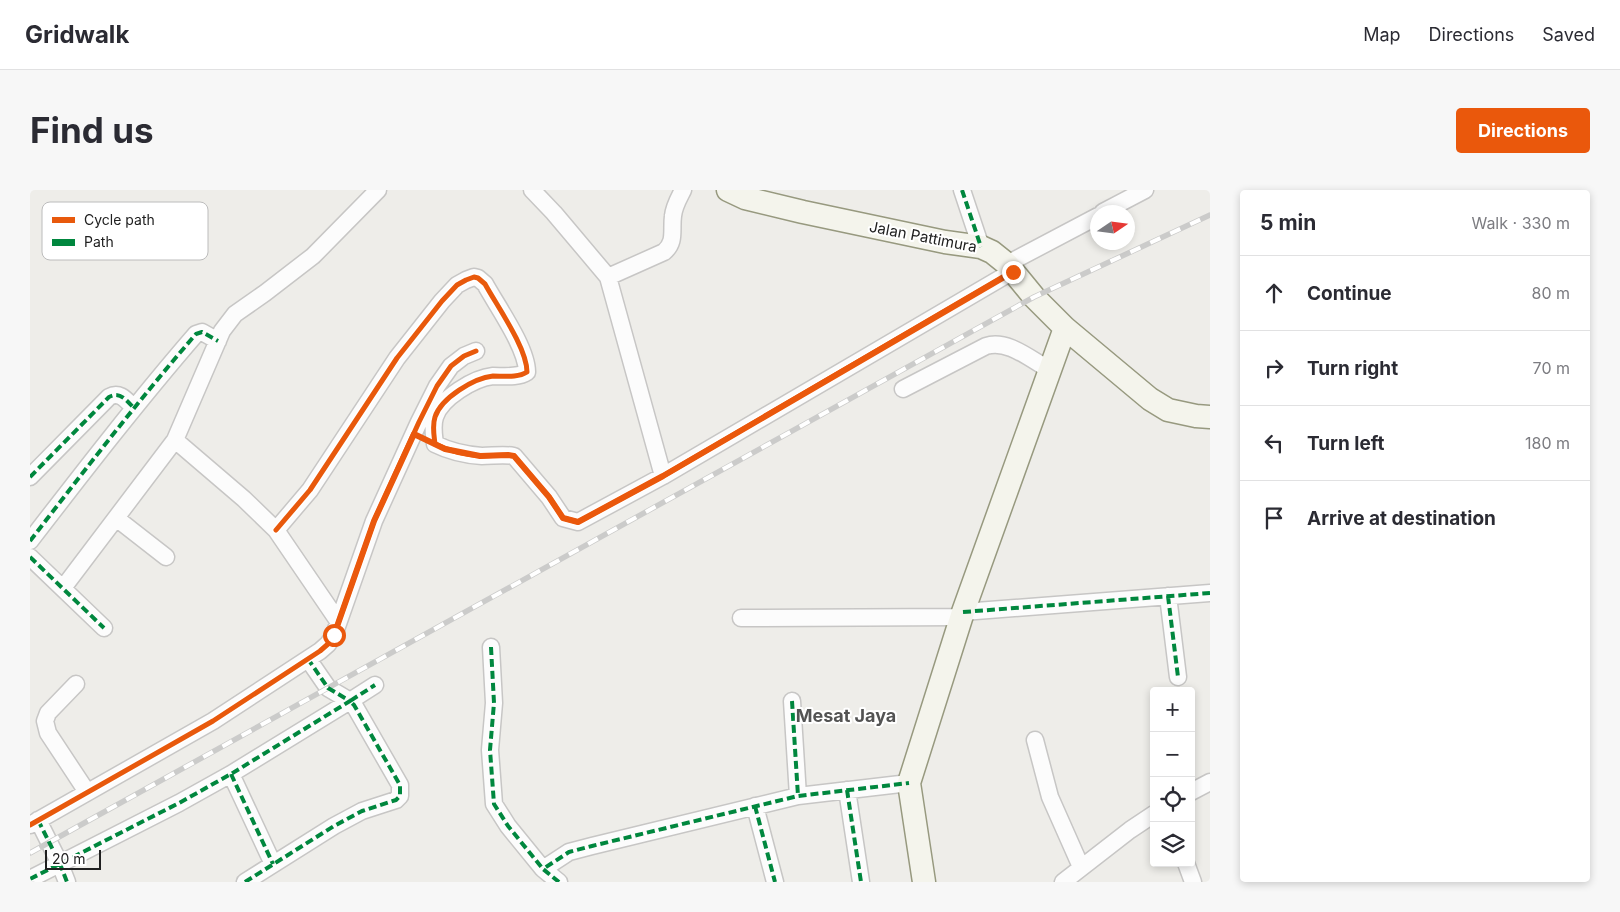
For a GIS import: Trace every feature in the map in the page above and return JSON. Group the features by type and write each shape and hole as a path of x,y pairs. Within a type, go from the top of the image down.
{"street":[{"path":"63,588 175,440 222,331 235,314 313,256 378,190"},
{"path":"532,190 608,277 663,476"},
{"path":"608,277 669,248 673,241 673,214 683,190"},
{"name":"Jalan Pattimura","path":"728,190 746,198 803,212 981,248 992,252 1010,268 1065,328 1150,399 1168,410 1210,417"},
{"path":"962,190 981,248"},
{"path":"1116,205 1145,190"},
{"path":"414,434 440,447 480,456 514,456 549,497 563,518 578,522 663,476 1090,221"},
{"path":"274,528 310,490 397,358 436,308 457,285 474,277 484,284 518,342 527,366 527,372 521,376 491,376 481,379 449,399 440,407 436,416 434,430 440,447"},
{"path":"924,882 909,784 962,614 1065,328"},
{"path":"30,541 75,481 196,334 202,332 218,341"},
{"path":"903,389 993,344 1002,344 1011,348 1050,370"},
{"path":"67,882 60,864 34,823 214,721 328,644 334,635 374,521 437,386 451,366 464,356 476,351"},
{"path":"30,477 109,397 120,394 134,408"},
{"path":"175,440 244,499 274,528 338,622"},
{"path":"116,518 166,557"},
{"path":"30,557 104,628"},
{"path":"741,618 962,614 1210,593"},
{"path":"1168,596 1178,677"},
{"path":"491,647 494,703 490,750 494,804 508,826 559,882"},
{"path":"245,882 334,826 362,811 396,800 400,796 400,786 354,705 328,688 308,659"},
{"path":"76,684 48,713 45,721 48,733 87,792"},
{"path":"30,879 179,804 375,685"},
{"path":"792,701 798,796"},
{"path":"1035,740 1050,797 1081,867"},
{"path":"231,774 273,864"},
{"path":"1195,790 1210,782"},
{"path":"547,867 569,852 798,796 909,784"},
{"path":"847,790 861,882"},
{"path":"755,806 775,882"},
{"path":"1066,881 1081,867 1150,817"},
{"path":"1187,867 1193,882"}],"railway":[{"path":"30,853 1034,297 1210,215"}],"marked path":[{"path":"962,190 981,247"},
{"path":"30,541 132,410 196,334 202,332 218,341"},
{"path":"30,477 109,397 113,395 120,396 134,408"},
{"path":"30,557 104,628"},
{"path":"963,612 1210,593"},
{"path":"1168,596 1178,677"},
{"path":"491,647 494,703 490,750 494,804 508,826 543,869"},
{"path":"30,879 179,803 231,774 350,701 328,688 308,659"},
{"path":"245,882 334,826 362,811 396,800 400,796 400,785 350,701 375,685"},
{"path":"792,701 798,796"},
{"path":"231,774 273,864"},
{"path":"559,882 543,869 569,852 798,796 909,783"},
{"path":"847,790 861,882"},
{"path":"755,806 775,882"},
{"path":"38,820 67,882"}],"cycle path":[{"path":"276,530 310,490 397,358 457,285 474,277 485,284 511,327 526,362 527,372 515,376 485,378 468,385 451,396 438,410 435,417 433,427 435,444 452,451 470,455 514,456 549,497 563,518 578,522 663,476 1013,271"},
{"path":"30,825 213,721 328,644 334,635 374,521 437,386 451,366 464,356 476,351"}],"district":[{"name":"Mesat Jaya","path":"846,716"}],"route":[{"path":"334,635 374,521 414,434 445,449 480,456 514,456 549,497 563,518 578,522 663,476 1013,272"}]}
